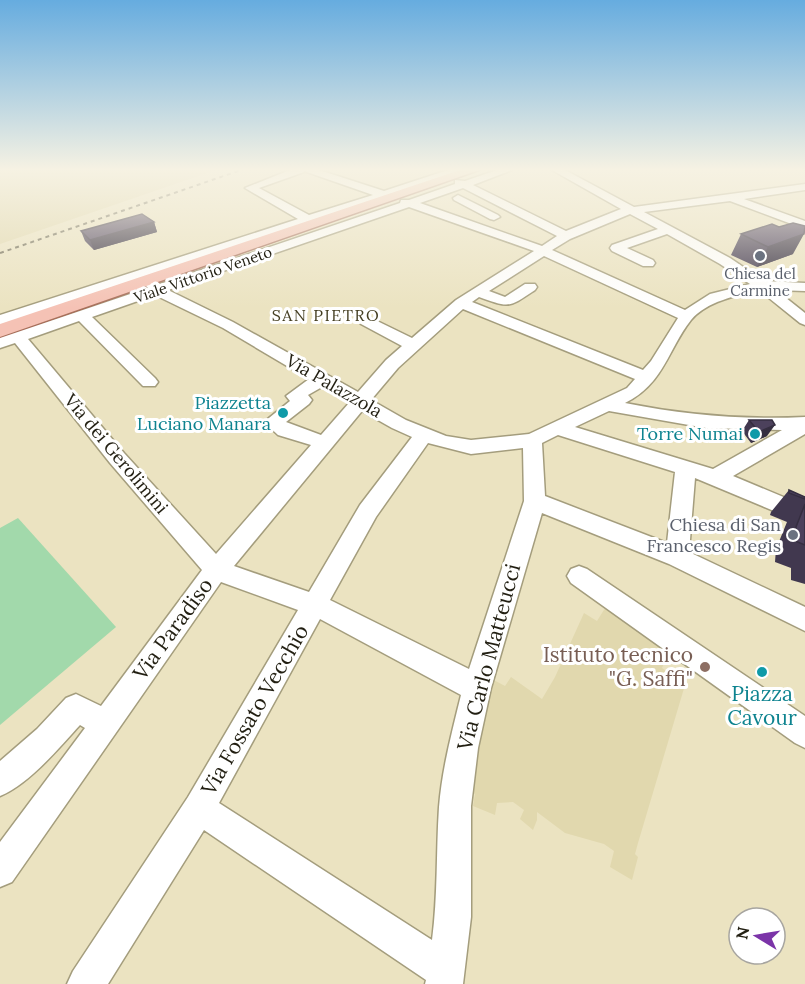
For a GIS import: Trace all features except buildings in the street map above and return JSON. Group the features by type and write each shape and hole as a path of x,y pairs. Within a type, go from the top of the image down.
{"main road":[{"name":"Viale Vittorio Veneto","path":"6,337 150,282 344,216"}],"street":[{"path":"301,216 307,219"},
{"name":"Viale Vittorio Veneto","path":"6,337 83,316 150,282 307,219 321,216"},
{"name":"Viale Vittorio Veneto","path":"0,320 150,282 344,216"},
{"path":"442,216 541,250 686,316 715,297 761,285 805,287"},
{"path":"498,216 489,219 514,230"},
{"path":"525,216 566,236"},
{"name":"Via Paradiso","path":"0,870 216,570 392,364 461,303 541,250 566,236 619,216"},
{"path":"641,216 725,261 761,285 805,320"},
{"path":"780,216 805,225"},
{"path":"648,263 616,248 668,230"},
{"name":"Via Palazzola","path":"150,282 361,400 399,424 423,436 471,447 532,440 633,393 658,364 686,316"},
{"path":"477,292 507,302 530,286"},
{"path":"461,303 645,377"},
{"path":"83,316 149,382"},
{"path":"366,321 414,346"},
{"name":"Via dei Gerolimini","path":"6,337 216,570"},
{"path":"322,379 295,396 303,400 273,422 285,430 325,442"},
{"path":"609,405 667,418 729,425 805,425"},
{"path":"715,477 805,425"},
{"path":"559,429 715,477 805,515"},
{"name":"Via Fossato Vecchio","path":"86,984 199,808 368,511 423,436"},
{"name":"Via Carlo Matteucci","path":"445,978 453,918 455,806 463,748 477,688 534,501 532,440"},
{"path":"677,551 683,513 685,469"},
{"path":"534,501 677,551 805,619"},
{"path":"216,570 316,605 477,688"},
{"path":"579,576 805,733"},
{"path":"0,781 47,739 76,708 105,723"},
{"path":"199,808 445,978"}],"shaded area":[{"path":"0,216 82,216 0,244"},
{"path":"607,605 671,646 662,668 685,685 635,854 638,857 632,880 610,867 614,851 604,844 565,833 537,812 533,830 520,819 524,810 513,802 497,803 495,815 473,806 475,794 464,791 488,677 505,686 511,677 542,699 555,677 584,613 597,621"}],"green space":[{"path":"18,518 116,627 0,725 0,528"}],"railway":[{"path":"0,253 108,216"}],"place":[{"name":"Chiesa del Carmine","path":"760,256"},
{"name":"Piazzetta Luciano Manara","path":"283,413"},
{"name":"Torre Numai","path":"755,434"},
{"name":"Chiesa di San Francesco Regis","path":"793,535"},
{"name":"Istituto tecnico \"G. Saffi\"","path":"705,667"},
{"name":"Piazza Cavour","path":"762,672"}],"district":[{"name":"SAN PIETRO","path":"326,315"}]}
